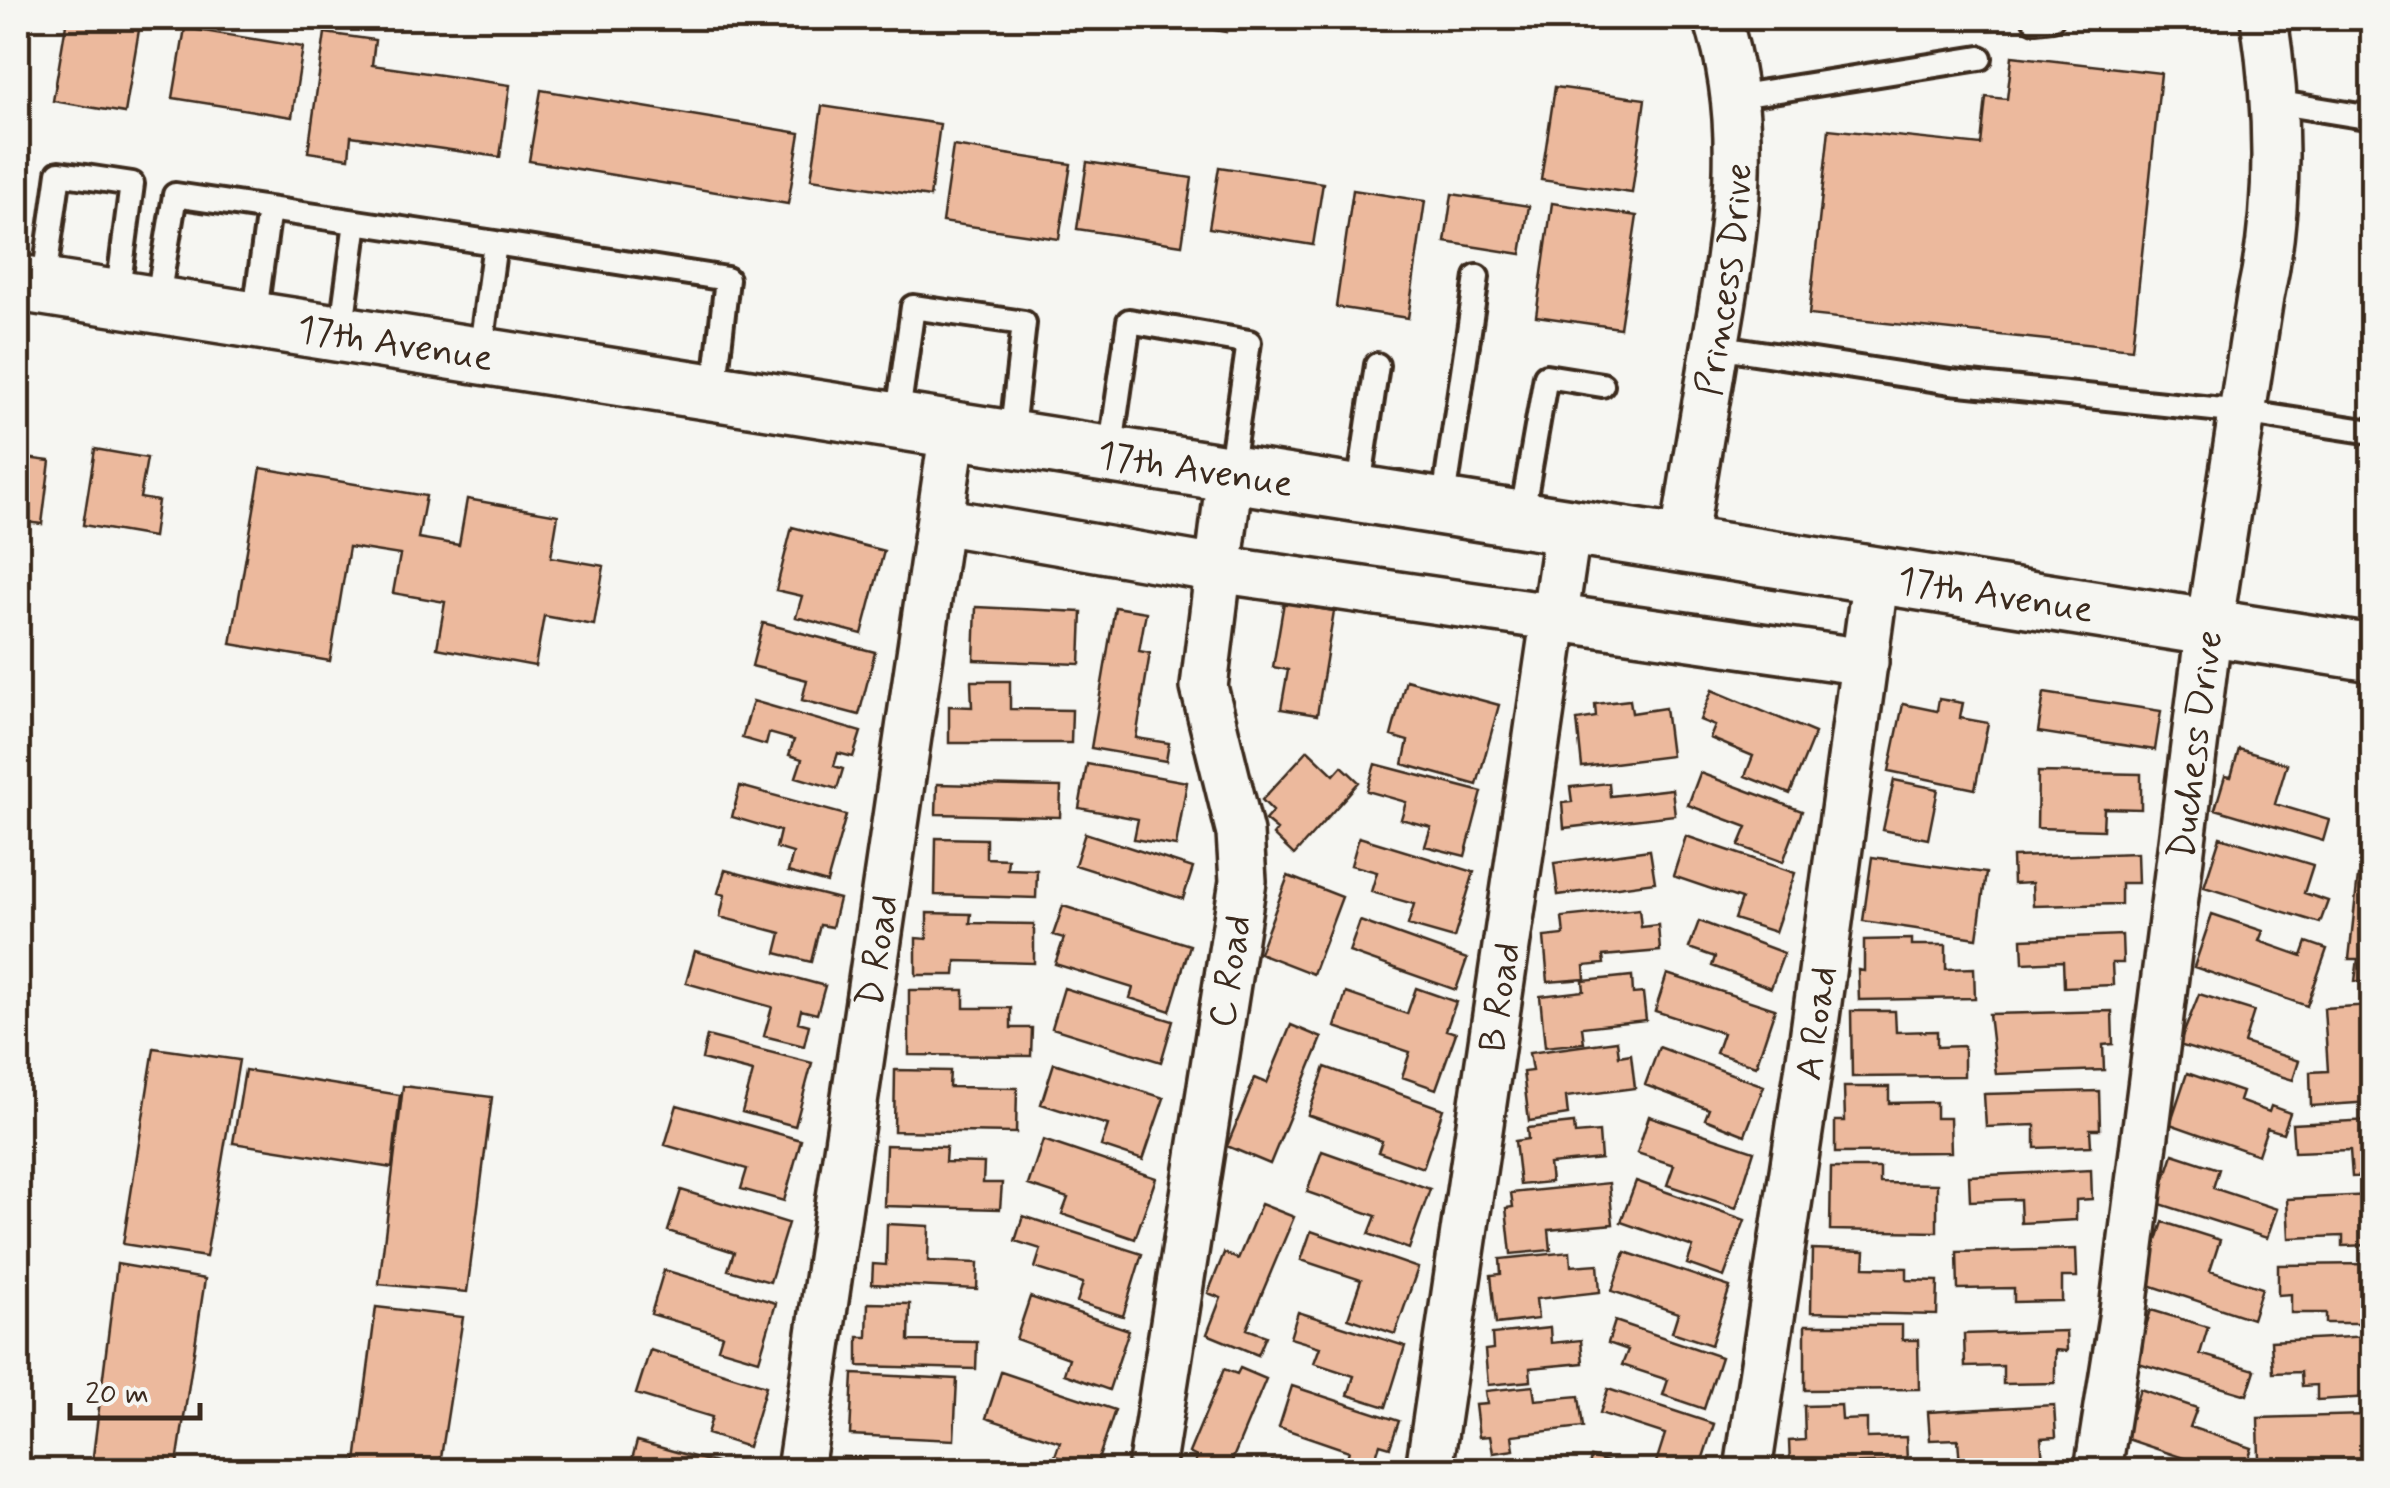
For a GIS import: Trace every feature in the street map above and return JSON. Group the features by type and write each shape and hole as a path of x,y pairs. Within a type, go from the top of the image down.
{"main road":[{"name":"17th Avenue","path":"30,285 2372,653"}],"street":[{"name":"Princess Drive","path":"1683,544 1733,242 1738,178 1734,97 1717,18"},
{"name":"Duchess Drive","path":"2098,1470 2122,1318 2209,627 2271,250 2274,102 2264,18"},
{"name":"D Road","path":"800,1470 953,430"},
{"name":"C Road","path":"1151,1470 1243,881 1240,833 1204,687 1230,474"},
{"path":"942,521 1217,569 1865,662"},
{"name":"B Road","path":"1428,1470 1555,616 1544,522"},
{"name":"A Road","path":"1748,1470 1814,1039 1876,575"}],"lane":[{"path":"1734,97 1980,58"},
{"path":"2274,102 2372,118"},
{"path":"30,285 59,173 96,178 132,184 137,301"},
{"path":"137,301 175,195 728,279 714,392"},
{"path":"254,320 269,209"},
{"path":"341,333 356,222"},
{"path":"480,356 495,244"},
{"path":"1443,506 1477,278"},
{"path":"897,421 913,307 1024,323 1011,439"},
{"path":"1110,454 1129,321 1249,342 1230,474"},
{"path":"1716,346 1950,382 2242,412 2372,432"},
{"path":"1358,494 1377,365"},
{"path":"1544,522 1546,376 1602,385"}],"building":[{"path":"67,18 141,18 125,113 53,101"},
{"path":"1147,18 1229,18 1226,32"},
{"path":"185,28 303,47 292,117 173,98"},
{"path":"325,33 375,40 372,65 510,85 500,157 351,136 349,158 308,152"},
{"path":"18,46 28,48 18,112"},
{"path":"2012,56 2161,73 2132,349 1809,315 1829,129 1981,145 1986,97 2007,99"},
{"path":"1555,87 1645,99 1632,193 1541,180"},
{"path":"541,90 800,133 788,204 529,161"},
{"path":"822,106 940,124 930,197 811,179"},
{"path":"953,146 1071,164 1059,239 942,222"},
{"path":"1087,162 1192,178 1182,245 1077,229"},
{"path":"1219,167 1323,183 1313,245 1209,228"},
{"path":"1353,190 1425,201 1408,318 1336,307"},
{"path":"1452,194 1529,206 1521,254 1445,242"},
{"path":"1552,203 1637,216 1620,328 1536,316"},
{"path":"95,449 147,458 140,498 158,501 153,537 83,525"},
{"path":"18,457 50,461 42,524 18,521"},
{"path":"261,468 426,496 418,538 459,545 467,499 558,515 551,557 604,566 594,625 544,616 535,666 437,648 445,602 393,593 400,555 349,547 330,661 231,644"},
{"path":"792,527 884,551 862,634 796,617 802,596 776,590"},
{"path":"1285,596 1304,599 1302,606 1334,611 1317,715 1281,709 1288,670 1273,667"},
{"path":"976,607 1082,612 1080,664 974,660"},
{"path":"1115,607 1146,612 1139,651 1150,653 1136,738 1169,743 1166,761 1091,748"},
{"path":"763,623 875,652 859,715 802,700 807,680 752,666"},
{"path":"1406,680 1499,705 1477,785 1403,764 1408,741 1391,736"},
{"path":"971,681 1010,681 1010,709 1072,710 1071,743 949,743 949,706 972,707"},
{"path":"1712,690 1815,733 1790,794 1745,776 1753,756 1710,738 1715,726 1700,720"},
{"path":"2044,693 2161,711 2155,750 2038,732"},
{"path":"1939,699 1963,703 1960,718 1988,723 1975,789 1889,771 1903,704 1937,711"},
{"path":"1630,700 1632,713 1665,708 1671,756 1582,767 1577,720 1596,717 1595,704"},
{"path":"753,701 861,732 853,757 838,753 834,766 843,769 837,789 796,777 802,759 789,755 794,740 769,733 766,745 742,738"},
{"path":"2239,749 2287,764 2275,804 2329,820 2323,841 2215,809"},
{"path":"1308,750 1334,775 1342,766 1359,782 1294,855 1273,835 1277,830 1265,820 1273,811 1262,800"},
{"path":"1087,764 1187,782 1176,846 1134,839 1138,819 1079,808"},
{"path":"1375,764 1482,792 1465,856 1425,846 1431,827 1401,819 1406,802 1367,791"},
{"path":"2038,772 2141,774 2141,809 2104,808 2103,830 2037,828"},
{"path":"1700,773 1802,811 1783,862 1739,846 1747,827 1688,805"},
{"path":"1894,780 1938,789 1928,839 1883,830"},
{"path":"1609,783 1610,796 1672,789 1675,815 1564,828 1562,803 1572,802 1570,787"},
{"path":"937,784 1061,787 1060,817 936,814"},
{"path":"740,786 846,815 827,883 788,872 793,853 776,848 780,831 732,817"},
{"path":"2369,814 2372,815 2372,870 2361,868"},
{"path":"1085,833 1193,868 1183,899 1075,865"},
{"path":"1686,836 1795,873 1775,932 1734,919 1741,899 1673,876"},
{"path":"1359,837 1474,872 1454,938 1408,925 1414,904 1371,892 1377,872 1351,865"},
{"path":"2220,837 2313,865 2304,893 2328,901 2320,923 2204,887"},
{"path":"936,838 986,839 986,858 1008,859 1007,869 1037,870 1036,898 935,895"},
{"path":"1650,850 1655,882 1558,895 1554,863"},
{"path":"2137,853 2138,883 2121,883 2121,904 2033,906 2032,883 2013,884 2012,857"},
{"path":"1872,857 1986,873 1977,938 1863,921"},
{"path":"725,870 839,899 832,927 820,925 811,962 776,953 781,933 720,917 725,895 718,893"},
{"path":"1288,876 1342,897 1313,974 1259,953"},
{"path":"2358,876 2372,878 2372,983 2355,981 2358,959 2349,959"},
{"path":"1063,906 1190,945 1170,1011 1130,998 1133,988 1055,964 1064,938 1053,935"},
{"path":"1639,909 1641,927 1658,925 1660,951 1603,956 1604,964 1584,966 1585,979 1548,982 1544,937 1564,935 1562,917"},
{"path":"927,913 971,914 970,923 1034,924 1034,963 956,961 955,975 916,975 916,938 927,939"},
{"path":"2212,914 2263,931 2259,941 2302,956 2307,942 2327,949 2307,1006 2194,967"},
{"path":"1360,921 1467,959 1456,990 1349,952"},
{"path":"1699,921 1784,953 1771,988 1712,966 1715,957 1689,948"},
{"path":"2122,935 2123,963 2112,963 2113,985 2064,987 2063,961 2023,963 2022,939"},
{"path":"1912,939 1912,945 1946,945 1946,969 1974,968 1975,998 1859,1000 1858,970 1864,971 1864,940"},
{"path":"695,951 825,986 817,1014 801,1010 798,1022 809,1025 804,1046 764,1036 772,1007 686,983"},
{"path":"1667,974 1775,1009 1756,1066 1716,1053 1723,1033 1655,1011"},
{"path":"1632,976 1633,994 1643,993 1646,1020 1582,1027 1584,1043 1545,1047 1540,996 1584,991 1583,981"},
{"path":"1064,988 1173,1021 1161,1062 1052,1028"},
{"path":"1416,988 1456,1002 1446,1030 1456,1033 1436,1089 1402,1077 1410,1052 1335,1027 1346,993 1407,1014"},
{"path":"909,990 964,990 964,1008 1011,1008 1011,1028 1032,1028 1031,1056 909,1055"},
{"path":"2199,994 2254,1011 2244,1043 2299,1061 2293,1080 2179,1045"},
{"path":"2372,1005 2372,1102 2311,1106 2310,1072 2328,1071 2324,1008"},
{"path":"1851,1011 1895,1011 1896,1032 1937,1031 1937,1047 1964,1046 1964,1076 1852,1077"},
{"path":"2112,1011 2113,1044 2103,1045 2104,1070 1996,1074 1989,1014"},
{"path":"1291,1025 1322,1038 1270,1164 1227,1146 1255,1078 1267,1083"},
{"path":"707,1036 812,1063 795,1126 742,1112 753,1072 702,1059"},
{"path":"1617,1041 1619,1056 1631,1054 1635,1088 1566,1097 1568,1115 1529,1121 1523,1072 1532,1071 1529,1053"},
{"path":"1659,1047 1764,1086 1745,1135 1705,1119 1709,1109 1645,1085"},
{"path":"154,1048 239,1060 206,1257 123,1244"},
{"path":"1054,1063 1164,1098 1143,1160 1101,1146 1108,1125 1041,1104"},
{"path":"1325,1067 1443,1109 1423,1168 1378,1152 1382,1141 1308,1115"},
{"path":"245,1070 400,1095 392,1168 233,1143"},
{"path":"895,1070 950,1071 949,1087 1017,1088 1016,1133 894,1131"},
{"path":"2187,1073 2242,1092 2239,1101 2269,1112 2271,1106 2290,1113 2283,1133 2267,1128 2258,1155 2170,1124"},
{"path":"403,1086 492,1097 467,1292 379,1284"},
{"path":"1844,1087 1889,1087 1889,1103 1936,1102 1936,1118 1950,1118 1951,1152 1835,1153 1835,1121 1845,1121"},
{"path":"2099,1091 2100,1129 2090,1129 2091,1146 2035,1148 2035,1125 1986,1127 1984,1094"},
{"path":"677,1105 801,1140 784,1201 741,1189 747,1169 665,1145"},
{"path":"1649,1116 1754,1151 1736,1208 1667,1185 1674,1165 1637,1153"},
{"path":"2372,1120 2372,1176 2352,1177 2350,1150 2294,1152 2292,1124"},
{"path":"1574,1123 1575,1134 1599,1132 1601,1159 1549,1164 1551,1182 1520,1185 1515,1141 1528,1139 1527,1128"},
{"path":"1043,1140 1156,1178 1135,1239 1062,1214 1068,1198 1028,1185"},
{"path":"886,1145 946,1147 945,1162 984,1163 983,1183 1002,1183 1000,1209 884,1206"},
{"path":"1322,1151 1430,1189 1409,1249 1369,1234 1376,1216 1307,1192"},
{"path":"2173,1154 2219,1169 2213,1188 2277,1209 2267,1238 2157,1203"},
{"path":"1831,1168 1880,1168 1880,1183 1937,1184 1937,1232 1830,1230"},
{"path":"2091,1170 2092,1199 2076,1200 2076,1220 2021,1223 2020,1199 1970,1201 1969,1176"},
{"path":"1636,1181 1745,1220 1724,1277 1687,1264 1693,1247 1621,1222"},
{"path":"1609,1183 1613,1224 1549,1230 1551,1250 1511,1254 1506,1208 1513,1207 1511,1193"},
{"path":"681,1190 788,1223 770,1282 728,1270 734,1252 668,1231"},
{"path":"2372,1195 2372,1245 2343,1246 2343,1236 2289,1238 2287,1199"},
{"path":"1261,1204 1294,1217 1247,1329 1266,1336 1258,1355 1207,1334 1221,1298 1208,1293 1224,1253 1238,1259"},
{"path":"1023,1216 1142,1254 1123,1316 1077,1302 1083,1283 1035,1268 1041,1249 1015,1241"},
{"path":"2163,1222 2220,1240 2210,1271 2262,1288 2252,1319 2143,1283"},
{"path":"887,1224 929,1226 928,1261 978,1263 977,1289 872,1284 873,1264 886,1265"},
{"path":"1311,1231 1418,1268 1395,1334 1348,1318 1361,1280 1301,1260"},
{"path":"1812,1249 1865,1251 1864,1267 1907,1268 1907,1280 1938,1281 1937,1315 1811,1312"},
{"path":"2076,1249 2077,1277 2062,1277 2062,1301 2014,1302 2014,1288 1958,1289 1957,1252"},
{"path":"1570,1252 1571,1266 1598,1264 1600,1292 1536,1299 1538,1319 1496,1324 1491,1275 1501,1274 1500,1259"},
{"path":"1625,1252 1730,1287 1711,1345 1672,1332 1678,1313 1612,1291"},
{"path":"117,1264 205,1279 176,1470 122,1470 92,1464"},
{"path":"2372,1264 2372,1323 2326,1323 2326,1313 2291,1313 2291,1294 2278,1295 2278,1265"},
{"path":"664,1270 776,1303 759,1360 718,1348 722,1335 651,1314"},
{"path":"1030,1297 1129,1330 1109,1390 1064,1374 1069,1358 1016,1339"},
{"path":"868,1303 910,1304 909,1341 977,1342 976,1369 858,1366 858,1337 867,1337"},
{"path":"376,1307 463,1317 439,1470 355,1470"},
{"path":"2151,1310 2208,1327 2200,1354 2255,1370 2247,1395 2135,1362"},
{"path":"1298,1312 1405,1346 1386,1407 1348,1395 1354,1376 1314,1363 1320,1347 1290,1338"},
{"path":"1615,1321 1721,1357 1704,1409 1663,1395 1668,1380 1622,1365 1628,1350 1608,1343"},
{"path":"1805,1325 1902,1325 1902,1340 1918,1340 1919,1389 1805,1390"},
{"path":"1550,1328 1551,1343 1581,1340 1583,1363 1530,1368 1531,1381 1488,1385 1485,1350 1493,1349 1492,1334"},
{"path":"2066,1331 2067,1351 2055,1350 2055,1383 2003,1384 2003,1366 1965,1367 1964,1334"},
{"path":"2372,1336 2372,1397 2317,1400 2317,1385 2302,1386 2301,1372 2273,1373 2271,1341"},
{"path":"650,1350 766,1386 748,1447 707,1434 712,1417 636,1394"},
{"path":"1240,1368 1266,1379 1228,1470 1192,1470 1197,1457 1189,1453 1224,1369 1237,1374"},
{"path":"1001,1372 1115,1410 1095,1469 1055,1456 1060,1442 986,1418"},
{"path":"853,1374 957,1379 954,1440 850,1435"},
{"path":"1292,1386 1399,1421 1390,1447 1380,1444 1374,1462 1385,1466 1384,1470 1343,1470 1349,1451 1279,1427"},
{"path":"1533,1386 1535,1400 1579,1396 1583,1427 1512,1435 1514,1450 1493,1453 1490,1436 1479,1437 1475,1405 1487,1404 1485,1391"},
{"path":"1608,1389 1714,1424 1699,1470 1654,1469 1665,1434 1600,1413"},
{"path":"2140,1389 2197,1408 2190,1427 2252,1448 2245,1470 2219,1470 2124,1438"},
{"path":"1841,1405 1842,1420 1867,1419 1867,1438 1906,1437 1907,1462 1790,1465 1789,1441 1805,1440 1804,1406"},
{"path":"2054,1405 2056,1437 2041,1438 2043,1461 1960,1466 1958,1439 1930,1440 1928,1412"},
{"path":"2366,1415 2367,1465 2312,1466 2311,1459 2259,1460 2258,1418"},
{"path":"637,1441 741,1470 629,1470"},
{"path":"842,1457 891,1458 891,1470 841,1470"},
{"path":"1004,1457 1046,1470 1000,1470"},
{"path":"1591,1457 1637,1470 1588,1470"},
{"path":"1272,1461 1302,1470 1268,1470"},
{"path":"1509,1461 1511,1470 1469,1470 1468,1466"}]}
